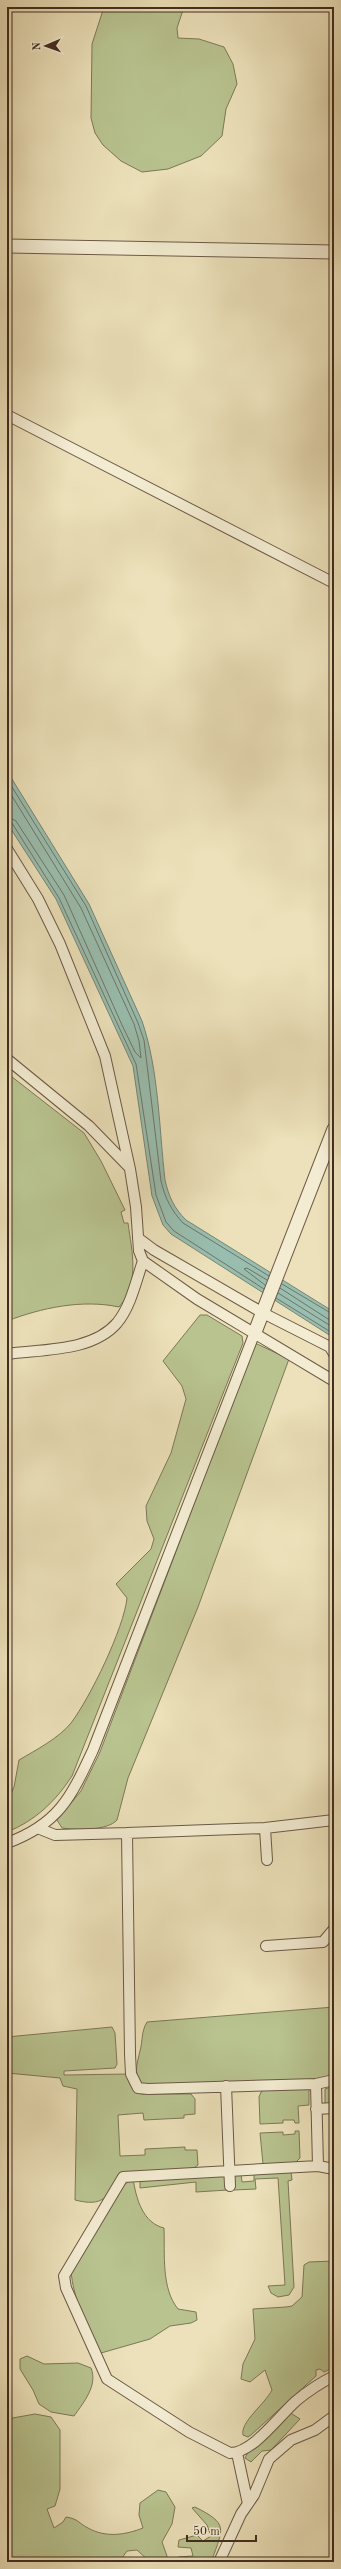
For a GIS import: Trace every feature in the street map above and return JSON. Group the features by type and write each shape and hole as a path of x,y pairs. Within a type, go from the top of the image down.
{"street":[{"path":"7,246 334,252"},
{"path":"7,415 334,583"},
{"path":"7,849 38,900 60,944 105,1056 130,1169 136,1207 139,1251 144,1261 196,1299 254,1332 334,1381"},
{"path":"7,1059 89,1126 130,1169"},
{"path":"7,1843 40,1829 59,1810 74,1791 93,1750 334,1129"},
{"path":"138,1238 154,1250 263,1312 330,1347 334,1354"},
{"path":"7,1354 82,1344 106,1333 117,1322 129,1303 144,1261"},
{"path":"40,1829 55,1836 265,1828 334,1820"},
{"path":"265,1828 267,1860"},
{"path":"127,1833 130,2054 134,2082 138,2088 148,2089 316,2084 334,2080"},
{"path":"266,1946 323,1942 334,1929"},
{"path":"316,2084 318,2166"},
{"path":"226,2086 230,2186"},
{"path":"316,2109 334,2108"},
{"path":"334,2169 318,2166 123,2177 64,2276 66,2288 107,2379 189,2432 222,2450 236,2453 250,2446 302,2396 334,2376"},
{"path":"219,2562 269,2459 291,2440 315,2430 334,2416"},
{"path":"236,2453 248,2504"}],"green space":[{"path":"104,7 184,7 177,28 178,38 199,39 224,47 233,64 237,84 226,109 222,136 201,156 168,169 142,172 121,161 103,145 95,133 91,118 92,44"},
{"path":"7,1073 84,1133 101,1161 125,1210 121,1212 124,1223 128,1223 133,1267 130,1288 126,1298 119,1307 76,1304 34,1312 7,1321"},
{"path":"200,1315 207,1315 242,1336 243,1343 72,1776 52,1802 36,1816 7,1832 7,1803 14,1787 19,1760 60,1734 79,1712 105,1662 125,1611 127,1598 116,1584 151,1549 154,1539 147,1521 146,1506 171,1453 186,1399 182,1386 163,1361"},
{"path":"255,1343 289,1359 198,1607 128,1778 117,1820 112,1824 99,1828 62,1828 57,1820 81,1791 100,1752"},
{"path":"334,2007 334,2078 149,2087 140,2084 138,2080 137,2064 143,2033 147,2022"},
{"path":"112,2027 115,2033 117,2064 115,2068 64,2071 64,2075 128,2074 135,2090 141,2094 191,2094 195,2099 195,2114 184,2115 184,2118 144,2120 143,2113 118,2115 120,2156 145,2155 145,2149 185,2147 185,2150 197,2150 198,2165 191,2170 119,2174 108,2195 103,2199 92,2202 84,2202 75,2200 77,2089 63,2086 60,2078 7,2073 7,2037"},
{"path":"334,2086 334,2105 325,2104 325,2089"},
{"path":"266,2089 309,2089 309,2105 298,2106 299,2123 295,2123 294,2120 283,2120 283,2123 260,2124 259,2097 261,2092"},
{"path":"295,2131 299,2131 300,2158 294,2164 263,2164 260,2133 283,2132 283,2135 295,2134"},
{"path":"291,2171 292,2180 288,2181 294,2287 289,2295 278,2297 271,2293 268,2286 285,2285 278,2178 255,2179 256,2189 234,2190 233,2174 241,2174 242,2182 254,2181 254,2173"},
{"path":"225,2175 228,2190 196,2192 196,2182 140,2188 140,2178"},
{"path":"133,2178 136,2194 146,2216 157,2225 164,2228 164,2260 166,2281 173,2301 178,2309 196,2312 197,2320 191,2323 170,2326 150,2339 101,2353 78,2303 72,2281 71,2270 124,2185"},
{"path":"334,2261 334,2367 324,2372 320,2369 316,2370 316,2376 251,2435 248,2437 243,2435 245,2424 272,2390 265,2370 250,2382 241,2379 243,2364 255,2339 253,2309 292,2306 302,2297 304,2265 309,2262"},
{"path":"27,2356 44,2364 78,2363 91,2368 93,2381 89,2393 74,2416 51,2412 39,2404 33,2390 20,2369 20,2359"},
{"path":"289,2412 300,2419 271,2450 262,2451 251,2462 245,2458 247,2454"},
{"path":"35,2414 51,2417 60,2430 60,2489 55,2506 47,2509 54,2528 63,2522 66,2517 74,2519 95,2531 109,2534 122,2534 143,2528 139,2515 140,2503 158,2490 166,2492 175,2507 172,2524 162,2542 167,2556 165,2562 150,2562 137,2550 127,2551 119,2562 11,2562 7,2559 7,2419"},
{"path":"195,2507 214,2518 220,2528 219,2541 212,2560 173,2562 178,2557 193,2556 191,2548 178,2547 179,2540 197,2535 203,2541 211,2536 207,2525 192,2508"}],"water":[{"path":"7,771 89,904 142,1021 148,1040 158,1100 165,1180 168,1192 175,1207 186,1220 334,1312 334,1338 171,1234 163,1225 152,1196 133,1066 56,899 7,823"}]}
